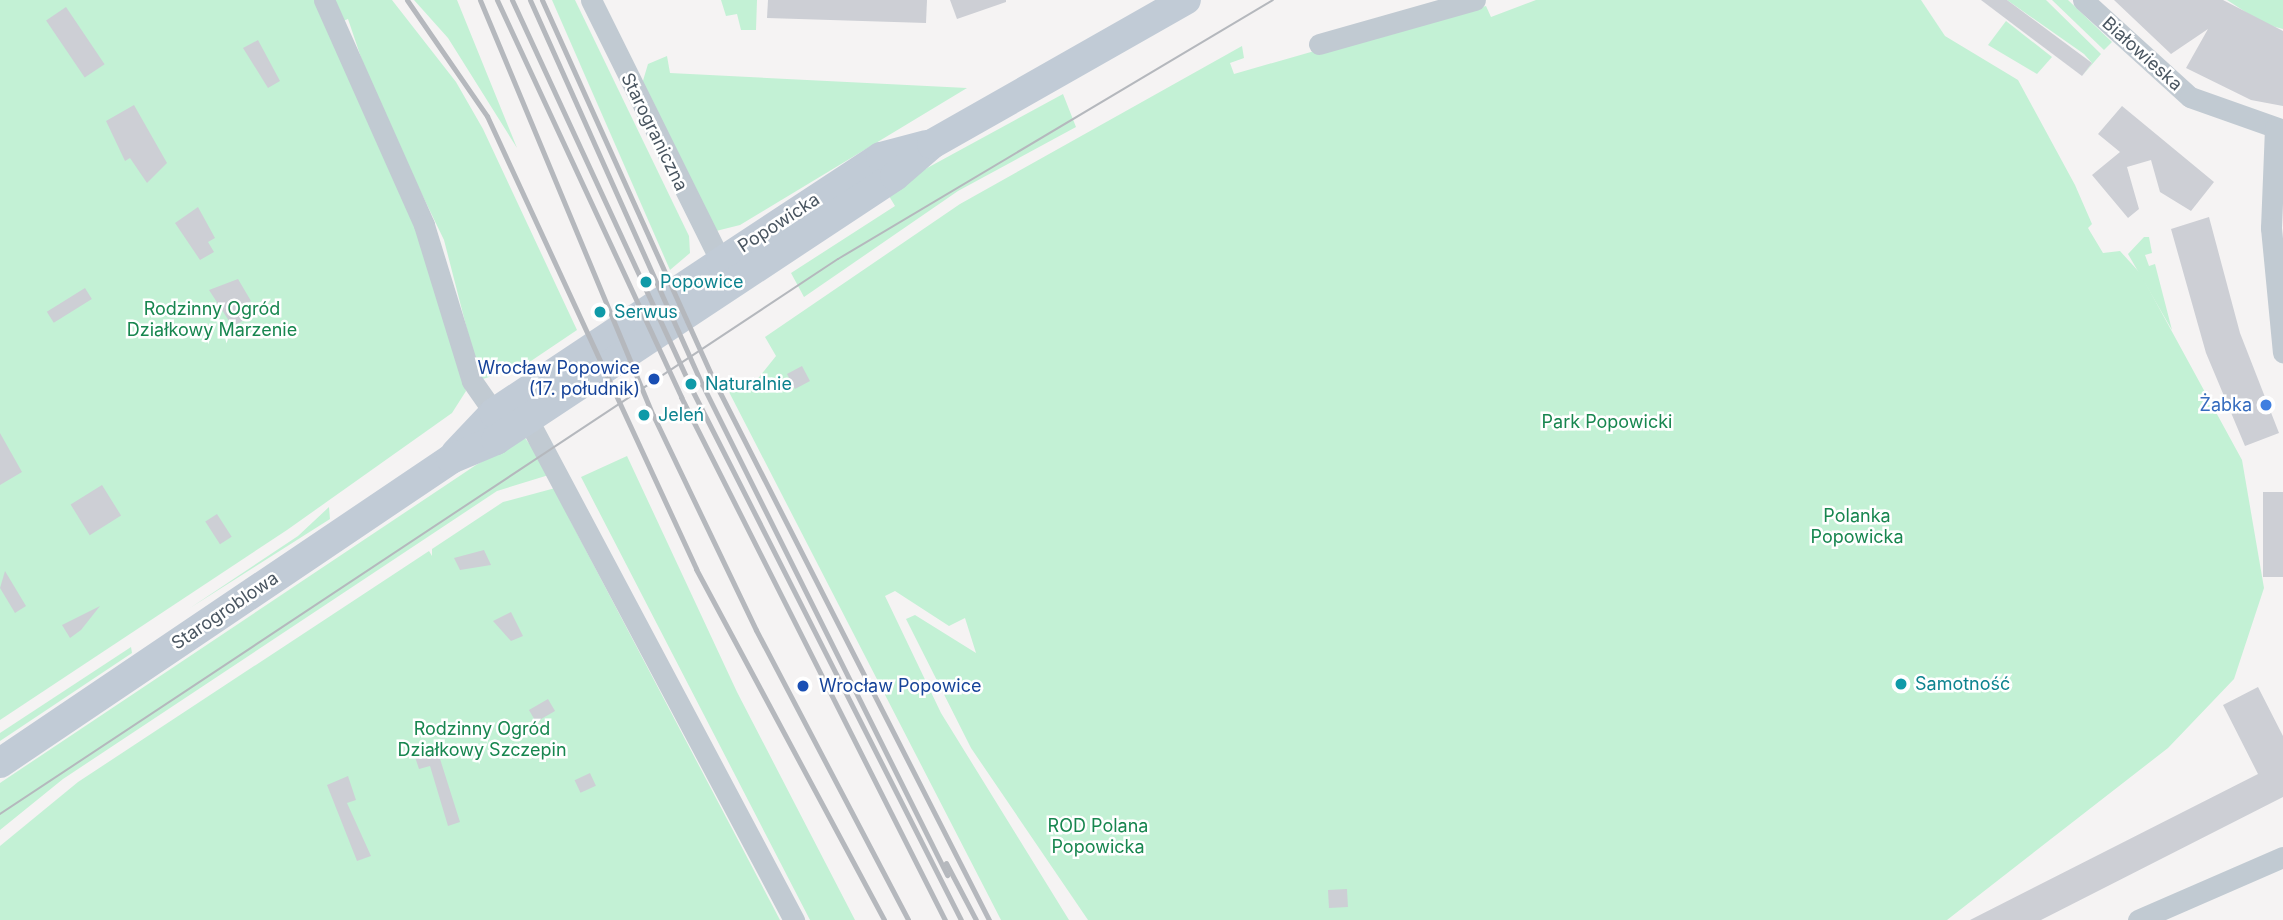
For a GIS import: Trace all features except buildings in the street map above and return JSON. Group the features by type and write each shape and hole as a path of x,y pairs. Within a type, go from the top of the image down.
{"street":[{"path":"324,0 429,238 472,381 494,413"},
{"name":"Starograniczna","path":"591,0 721,262"},
{"path":"1319,44 1475,0"},
{"name":"Białowieska","path":"2083,0 2190,97 2279,129"},
{"name":"Popowicka","path":"527,418 895,176 932,144 1174,3"},
{"path":"2279,129 2272,251 2283,352"},
{"name":"Popowicka","path":"494,413 881,157 932,144"},
{"name":"Starogroblowa","path":"451,459 494,413"},
{"path":"527,418 794,920"},
{"name":"Starogroblowa","path":"0,763 451,459 527,418"},
{"path":"2138,920 2283,858"}],"green space":[{"name":"Rodzinny Ogród Działkowy Marzenie","path":"0,0 315,0 417,229 466,391 452,413 287,530 0,720"},
{"path":"332,0 392,0 456,82 483,129 577,330 525,365 480,380 444,240 373,93 348,19 343,21"},
{"path":"414,0 457,0 517,148 448,38"},
{"path":"552,0 575,0 689,236 690,253 670,270"},
{"path":"721,0 757,0 756,30 741,30 737,14 726,16"},
{"name":"Park Popowicki","path":"1536,0 1921,0 1945,36 2018,80 2075,185 2092,224 2088,228 2103,253 2120,251 2140,273 2242,460 2264,588 2234,679 2168,748 1947,920 1088,920 971,748 906,619 915,615 976,653 965,618 949,626 895,591 885,596 941,713 1069,920 1001,920 728,390 748,391 776,356 765,337 960,204 1242,46 1244,58 1230,63 1234,74 1405,25 1486,6 1491,17"},
{"path":"2007,0 2046,0 2101,54 2082,76 2092,63 2084,54"},
{"path":"2052,0 2068,0 2112,42 2104,50"},
{"path":"2227,0 2283,0 2283,29 2264,24"},
{"path":"2006,21 2052,57 2037,74 1988,45"},
{"path":"667,56 670,73 967,88 740,225 712,232 642,84 648,64"},
{"path":"1063,94 1076,127 958,191 804,297 791,273 895,206 889,196 918,173"},
{"path":"2144,237 2149,237 2152,253 2145,255 2149,266 2155,264 2172,330 2128,254"},
{"path":"525,438 552,474 497,491 63,779 0,830 0,783 476,465"},
{"path":"627,456 737,692 855,920 810,920 581,477"},
{"name":"Rodzinny Ogród Działkowy Szczepin","path":"559,487 570,520 780,920 0,920 0,846 78,782 429,551 432,556 432,549 503,502"},
{"path":"329,507 330,519 190,608 298,536"},
{"path":"131,647 132,653 0,741 0,733"}],"tram line":[{"path":"0,814 838,259 1273,0"}],"railway":[{"path":"407,0 487,116 696,569 884,920"},
{"path":"480,0 653,415 756,630 908,920"},
{"path":"497,0 681,397 945,920"},
{"path":"512,0 692,390 961,920"},
{"path":"530,0 702,384 947,875"},
{"path":"542,0 712,377 989,920"},
{"path":"946,863 976,920"}],"place":[{"name":"Popowice","path":"646,282"},
{"name":"Serwus","path":"600,312"},
{"name":"Wrocław Popowice (17. południk)","path":"654,379"},
{"name":"Naturalnie","path":"691,384"},
{"name":"Żabka","path":"2266,405"},
{"name":"Jeleń","path":"644,415"},
{"name":"Samotność","path":"1901,684"},
{"name":"Wrocław Popowice","path":"803,686"}],"park label":[{"name":"Polanka Popowicka","path":"1857,527"},
{"name":"ROD Polana Popowicka","path":"1098,837"}]}
